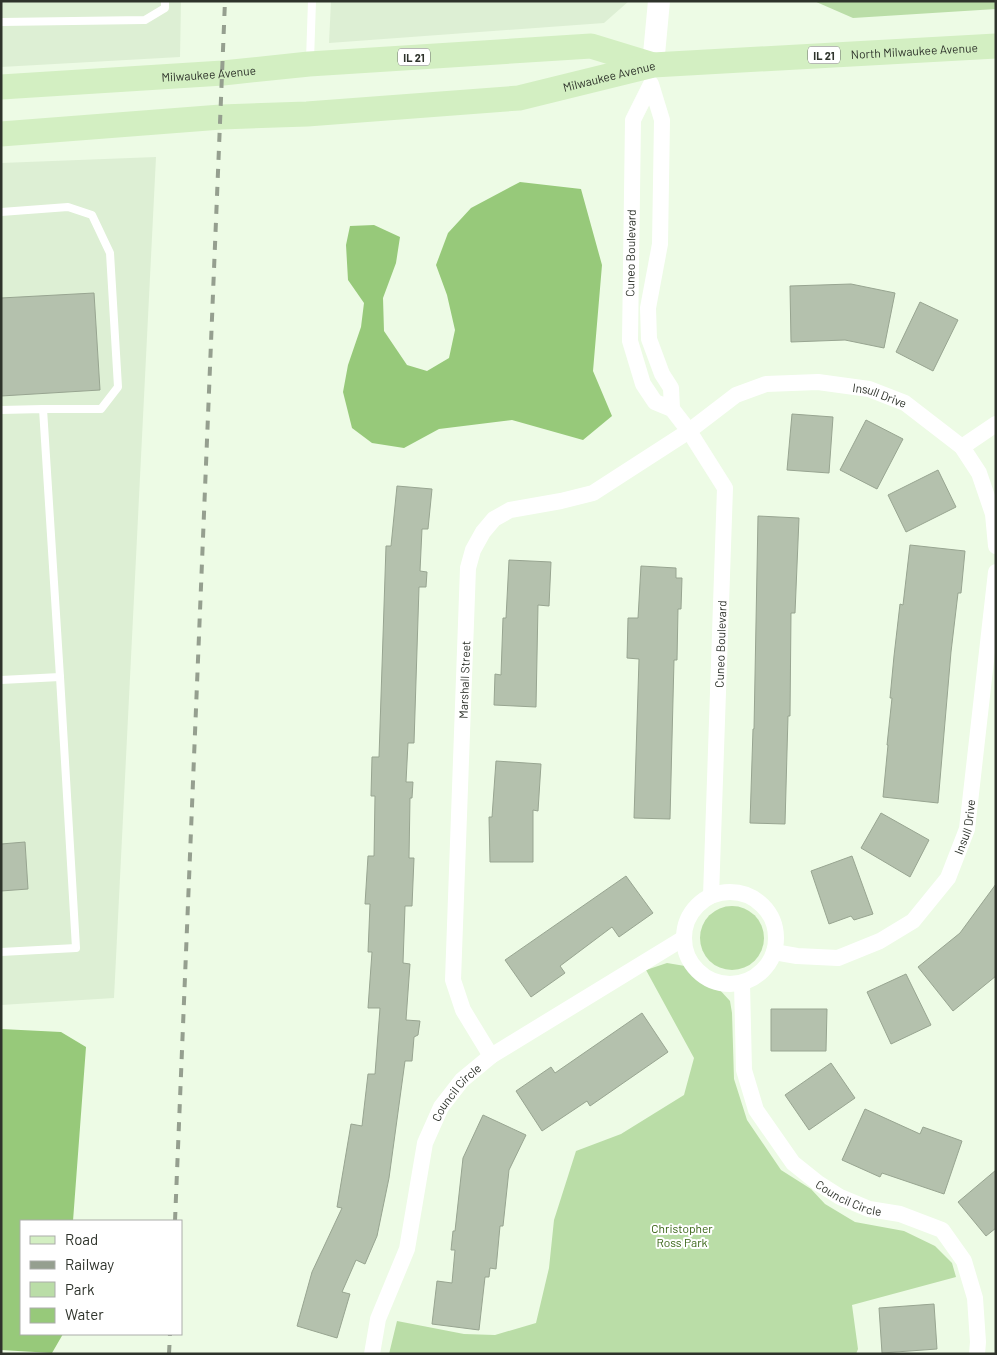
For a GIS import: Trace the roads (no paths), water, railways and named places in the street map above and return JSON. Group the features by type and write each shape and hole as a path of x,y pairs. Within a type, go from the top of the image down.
{"main road":[{"name":"Milwaukee Avenue","path":"1,87 223,73 310,64 591,46 652,74"},
{"name":"North Milwaukee Avenue","path":"652,74 996,46"},
{"name":"Milwaukee Avenue","path":"1,134 221,117 307,114 519,98 652,74"}],"street":[{"path":"652,74 659,1"},
{"name":"Cuneo Boulevard","path":"652,74 632,120 630,341 643,384 655,402 672,409 689,431 725,488 711,896"},
{"name":"Cuneo Boulevard","path":"652,74 662,120 660,244 648,308 650,339 662,374 671,388 672,409"},
{"path":"630,280 654,281"},
{"name":"Insull Drive","path":"689,431 736,395 766,384 818,382 869,389 905,404 962,446 979,474 993,514 996,546"},
{"path":"962,446 996,424"},
{"name":"Marshall Street","path":"491,1056 463,1010 453,980 468,568 473,550 483,532 494,519 510,510 561,502 593,493 689,431"},
{"name":"Insull Drive","path":"774,952 797,956 838,958 880,941 913,921 948,878 967,829 996,572"},
{"path":"724,892 737,892 749,896 761,903 775,925 776,938 770,962 753,978 742,983 714,982 702,975 692,964 686,952 684,938 686,925 691,913 700,903 711,896 724,892"},
{"name":"Council Circle","path":"372,1354 378,1319 407,1249 425,1142 441,1107 462,1080 491,1056 684,938"},
{"name":"Council Circle","path":"742,983 744,1070 756,1110 793,1163 818,1183 840,1197 869,1209 900,1214 942,1230 964,1261 975,1298 977,1354"}],"lane":[{"path":"1,22 145,20 165,8 165,1"},
{"path":"310,64 312,1"},
{"path":"1,212 68,207 92,215 110,254 118,387 100,410 1,410"},
{"path":"1,952 76,948 43,409"},
{"path":"1,680 60,677"}],"water":[{"path":"520,182 581,189 602,265 593,371 612,416 583,440 512,420 439,429 404,448 372,443 352,428 343,392 348,365 361,327 364,303 348,280 346,245 350,226 374,225 400,237 396,263 383,298 384,331 407,365 427,371 449,358 455,330 447,295 436,265 448,233 471,208"},
{"path":"1,1029 61,1032 86,1047 73,1220 20,1220 20,1335 62,1335 52,1353 1,1350"}],"railway":[{"path":"175,1220 225,1"},
{"path":"169,1354 170,1335"}],"park label":[{"name":"Christopher Ross Park","path":"682,1235"}]}
